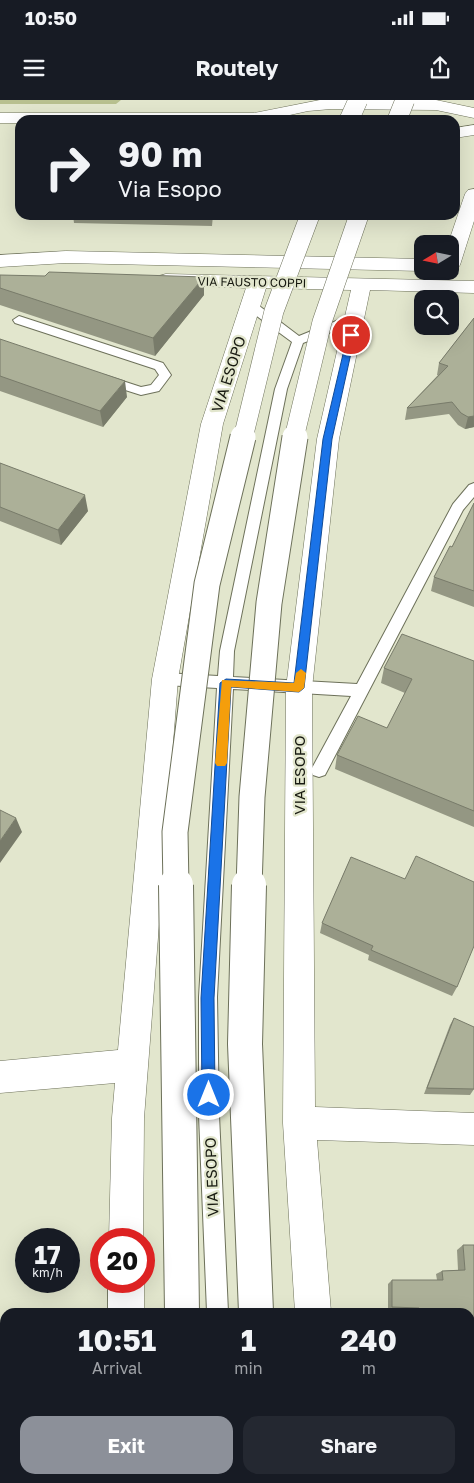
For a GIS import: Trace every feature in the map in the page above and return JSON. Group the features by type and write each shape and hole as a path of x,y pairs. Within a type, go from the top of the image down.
{"main road":[{"path":"261,115 276,100"},
{"path":"351,115 358,100"},
{"path":"398,115 405,100"},
{"path":"273,115 308,106 331,104 436,106 474,113"},
{"path":"0,118 15,118"},
{"path":"460,132 474,130"},
{"path":"459,244 474,194"},
{"path":"182,1308 175,832 207,584 274,310 308,220"},
{"path":"256,1308 245,1044 252,797 269,603 292,448 322,322 357,220"},
{"name":"VIA FAUSTO COPPI","path":"0,261 66,257 414,265"},
{"name":"VIA FAUSTO COPPI","path":"150,279 254,293 362,284 414,276"},
{"name":"VIA FAUSTO COPPI","path":"459,277 474,287"},
{"name":"VIA ESOPO","path":"313,1308 299,1123 299,688 328,439 362,284"},
{"name":"VIA ESOPO","path":"126,1228 128,1118 165,680 212,424 254,293"},
{"path":"0,1077 133,1065"},
{"path":"299,1123 474,1129"},
{"path":"126,1293 126,1308"}],"lane":[{"path":"254,293 298,341 355,318"},
{"path":"19,320 160,366 165,375 156,388 141,391 94,375"},
{"name":"VIA ESOPO","path":"217,1308 209,1114 208,998 227,651 280,389 298,341"},
{"name":"VIA ESOPO","path":"319,770 458,507 470,490 474,488"},
{"path":"165,680 361,690"}],"green space":[{"path":"0,100 121,100 116,104 0,104"}],"building":[{"path":"49,272 204,277 153,338 0,288 0,275 45,276"},
{"path":"474,318 474,416 468,417 461,413 452,402 407,408 448,366 439,363"},
{"path":"0,339 125,381 100,411 0,376"},
{"path":"0,463 85,495 58,530 0,507"},
{"path":"474,503 474,591 434,577 450,546 452,547"},
{"path":"402,634 474,661 474,811 337,755 358,716 387,728 412,679 384,668"},
{"path":"0,810 16,818 0,841"},
{"path":"416,856 474,882 474,946 457,987 371,950 373,946 322,923 351,857 405,879"},
{"path":"454,1018 474,1027 474,1089 427,1088"},
{"path":"463,1245 474,1245 474,1308 392,1307 392,1280 443,1280 442,1271 465,1270"}],"slow traffic":[{"path":"221,763 226,683 299,688 301,673"}],"route":[{"path":"209,1095 208,998 226,683 299,688 328,439 351,335"}]}
